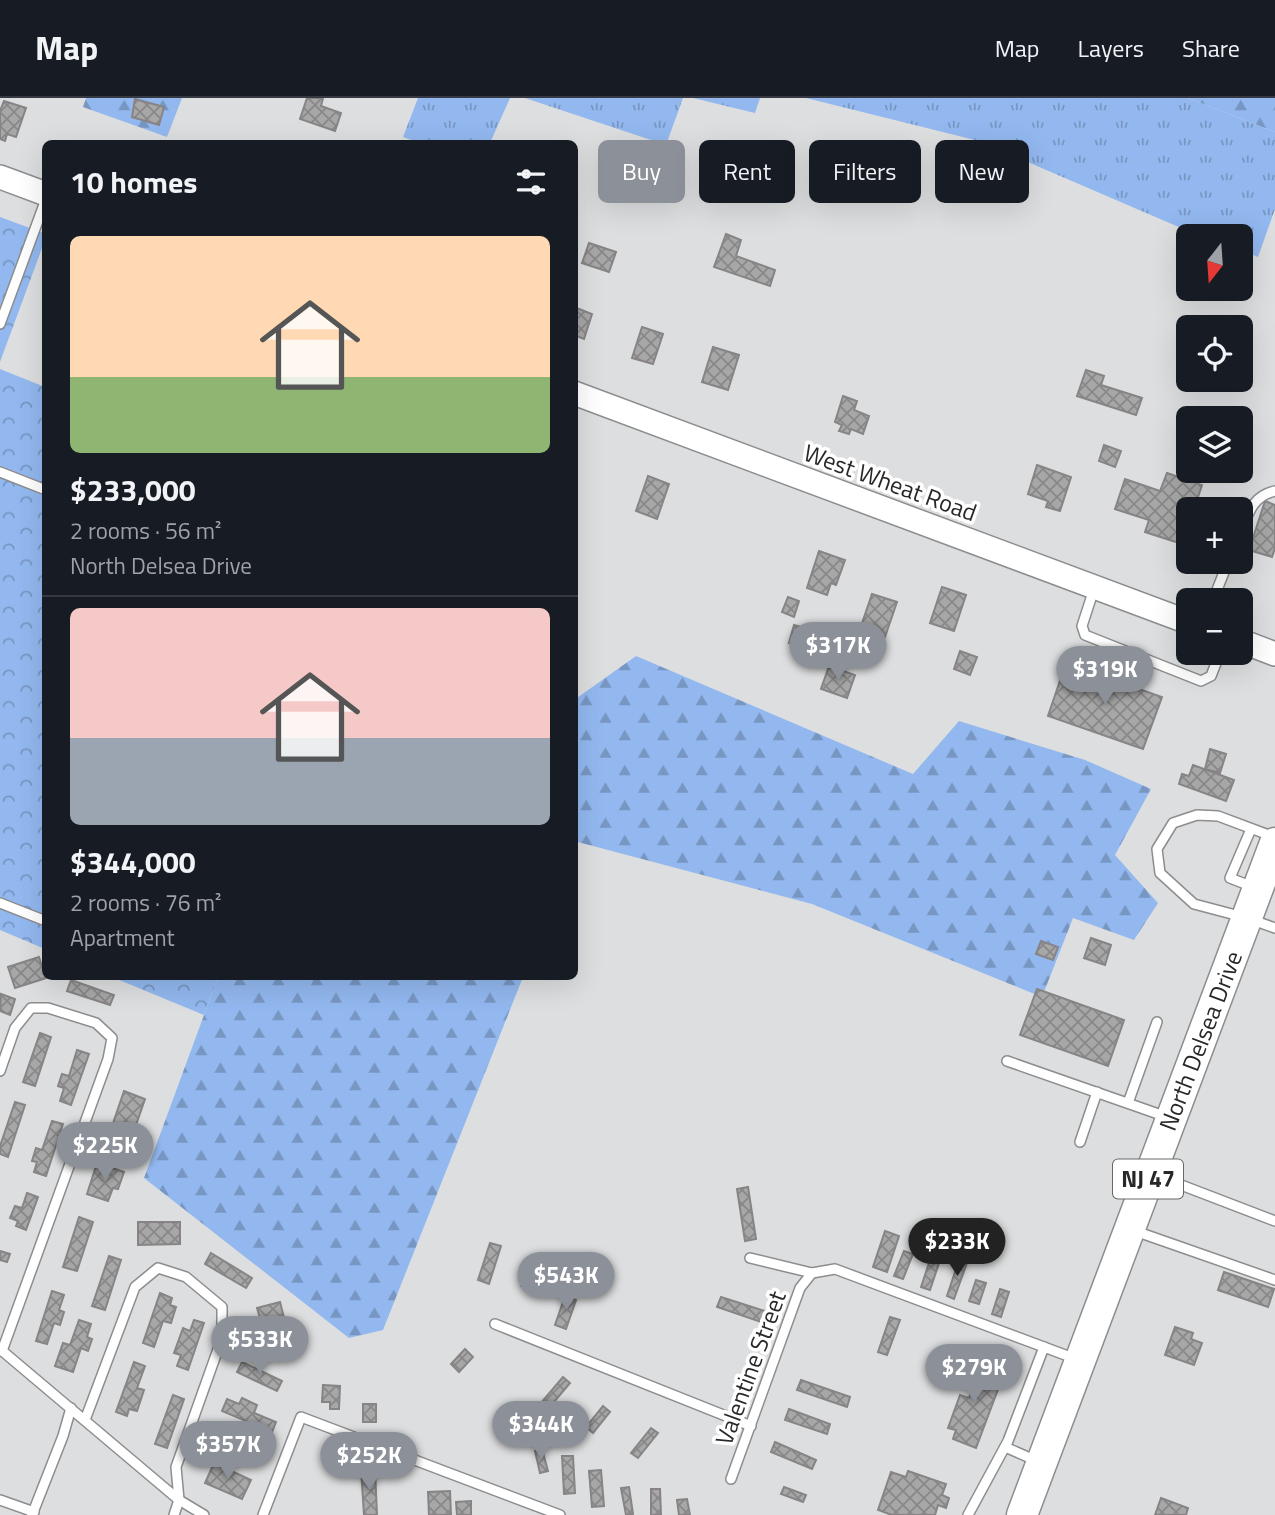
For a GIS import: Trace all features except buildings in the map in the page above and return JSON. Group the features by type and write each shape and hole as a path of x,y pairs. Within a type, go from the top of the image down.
{"main road":[{"name":"North Delsea Drive","path":"1022,1515 1258,889 1267,836"}],"street":[{"path":"0,177 42,195"},
{"name":"West Wheat Road","path":"578,394 1176,618"},
{"path":"1253,646 1275,654"}],"lane":[{"path":"0,324 42,208"},
{"path":"0,472 42,488"},
{"path":"1253,503 1263,494 1275,491"},
{"path":"1094,587 1082,626 1085,635 1201,681 1211,676 1215,665"},
{"path":"1267,836 1218,817 1197,815 1173,822 1157,849 1160,873 1194,904 1275,928"},
{"path":"0,903 42,919"},
{"path":"0,1071 15,1028 32,1008 48,1008 96,1023 112,1038 108,1059 1,1350 180,1500 204,1515"},
{"path":"1128,1103 1157,1022"},
{"path":"1007,1061 1172,1119"},
{"path":"1080,1142 1097,1092"},
{"path":"1150,1173 1275,1221"},
{"path":"1130,1229 1275,1280"},
{"name":"Valentine Street","path":"750,1258 812,1273 835,1269 1081,1361"},
{"path":"85,1420 135,1287 158,1268 186,1278 222,1307 222,1338 176,1467 180,1500 174,1515"},
{"name":"Valentine Street","path":"731,1479 800,1288 812,1273"},
{"path":"495,1324 751,1426"},
{"path":"968,1515 1005,1447 1044,1348"},
{"path":"0,1500 33,1513 71,1408"},
{"path":"263,1515 301,1417 561,1515"},
{"path":"1005,1447 1042,1463"}],"green space":[{"path":"86,98 182,98 167,137 83,107"},
{"path":"418,98 510,98 491,140 411,140 403,137"},
{"path":"525,98 683,98 668,140 651,140"},
{"path":"693,98 760,98 755,113"},
{"path":"806,98 1188,98 1275,132 1275,209 1258,257 1253,255 1253,224 1176,226 1029,163 1029,140 975,140"},
{"path":"1188,98 1275,98 1275,132"},
{"path":"0,217 42,233 42,248 0,362"},
{"path":"0,369 42,386 42,948 0,930"},
{"path":"636,656 913,774 959,721 1085,760 1151,789 1115,855 1158,903 1134,940 1073,918 1042,997 812,904 578,842 578,697"},
{"path":"119,980 217,980 204,1015"},
{"path":"217,980 522,980 383,1330 349,1338 144,1178"}]}
